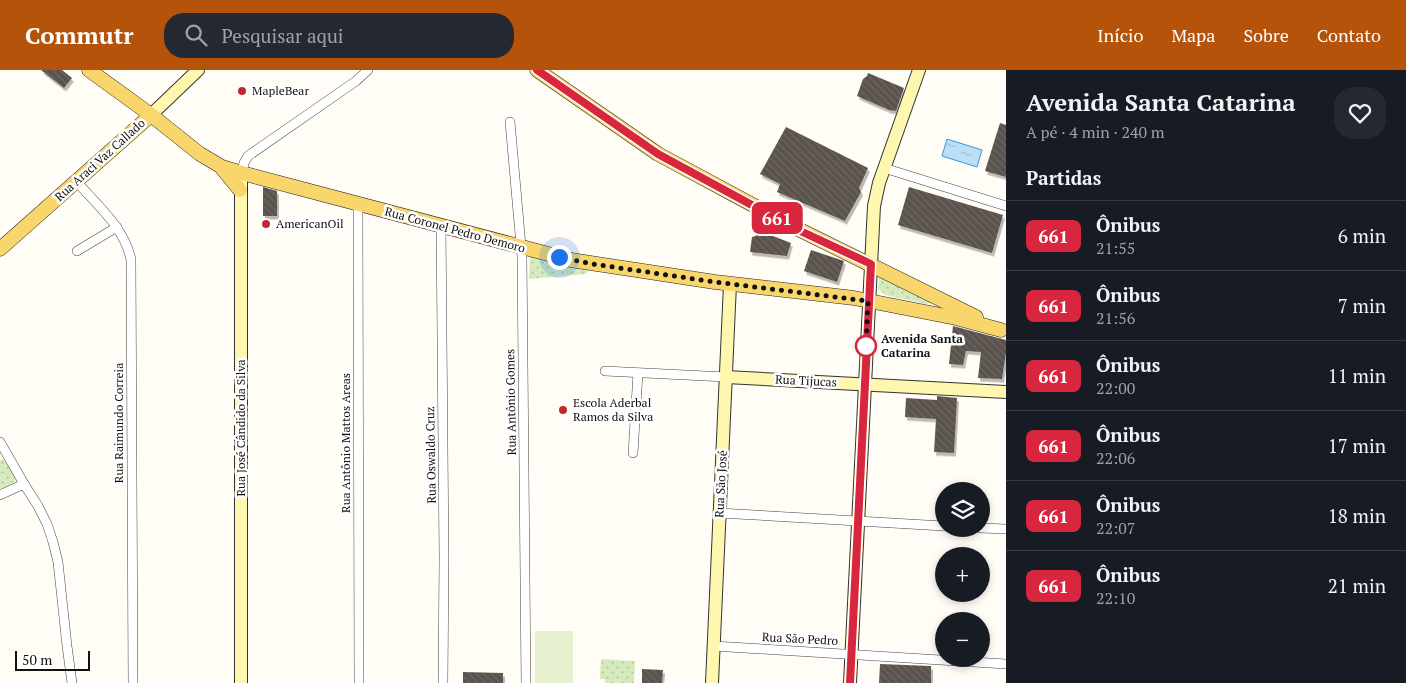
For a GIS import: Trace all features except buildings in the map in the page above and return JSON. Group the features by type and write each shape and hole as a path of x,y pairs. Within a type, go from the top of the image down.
{"main road":[{"name":"Rua Coronel Pedro Demoro","path":"89,70 200,154 222,167 242,173 571,260 730,284 868,301 956,318 1004,331"},
{"path":"537,70 658,154 794,228 871,264 1004,331"},
{"name":"Rua Araci Vaz Callado","path":"0,249 150,115"},
{"path":"222,167 240,190"}],"street":[{"name":"Rua Araci Vaz Callado","path":"150,115 198,70"},
{"path":"242,173 248,156 356,81 368,70"},
{"path":"850,683 874,206 884,168 920,70"},
{"name":"Rua Antônio Gomes","path":"510,122 522,247 526,683"},
{"path":"884,168 1006,206"},
{"name":"Rua José Cândido da Silva","path":"241,683 240,190 242,173"},
{"name":"Rua Raimundo Correia","path":"76,181 117,227 127,245 131,260 133,683"},
{"name":"Rua Antônio Mattos Areas","path":"358,204 359,683"},
{"name":"Rua Oswaldo Cruz","path":"441,226 444,557 443,683"},
{"path":"78,251 117,227"},
{"name":"Rua São José","path":"712,683 730,284"},
{"name":"Rua Tijucas","path":"606,371 1006,392"},
{"path":"633,452 638,373"},
{"path":"0,442 47,524 58,562 72,683"},
{"path":"0,495 24,484"},
{"path":"720,513 935,525"},
{"path":"990,528 1006,529"},
{"name":"Rua São Pedro","path":"713,646 1006,664"}],"green space":[{"path":"530,256 587,268 588,271 586,274 529,279"},
{"path":"882,275 932,299 930,303 926,304 885,295 878,289 879,278"},
{"path":"3,459 16,477 12,484 0,489 0,460"},
{"path":"535,631 573,631 573,683 535,683"},
{"path":"601,659 635,661 634,683 605,683 605,679 600,679"}],"water":[{"path":"947,139 982,150 977,167 942,156"}],"bus line":[{"name":"661","path":"537,70 658,154 794,228 871,264 850,683"}],"place":[{"name":"MapleBear","path":"242,91"},
{"name":"AmericanOil","path":"266,224"},
{"name":"Avenida Santa Catarina","path":"866,346"},
{"name":"Escola Aderbal Ramos da Silva","path":"563,410"}],"route":[{"path":"559,257 593,264 715,282 868,301 866,346"}]}
